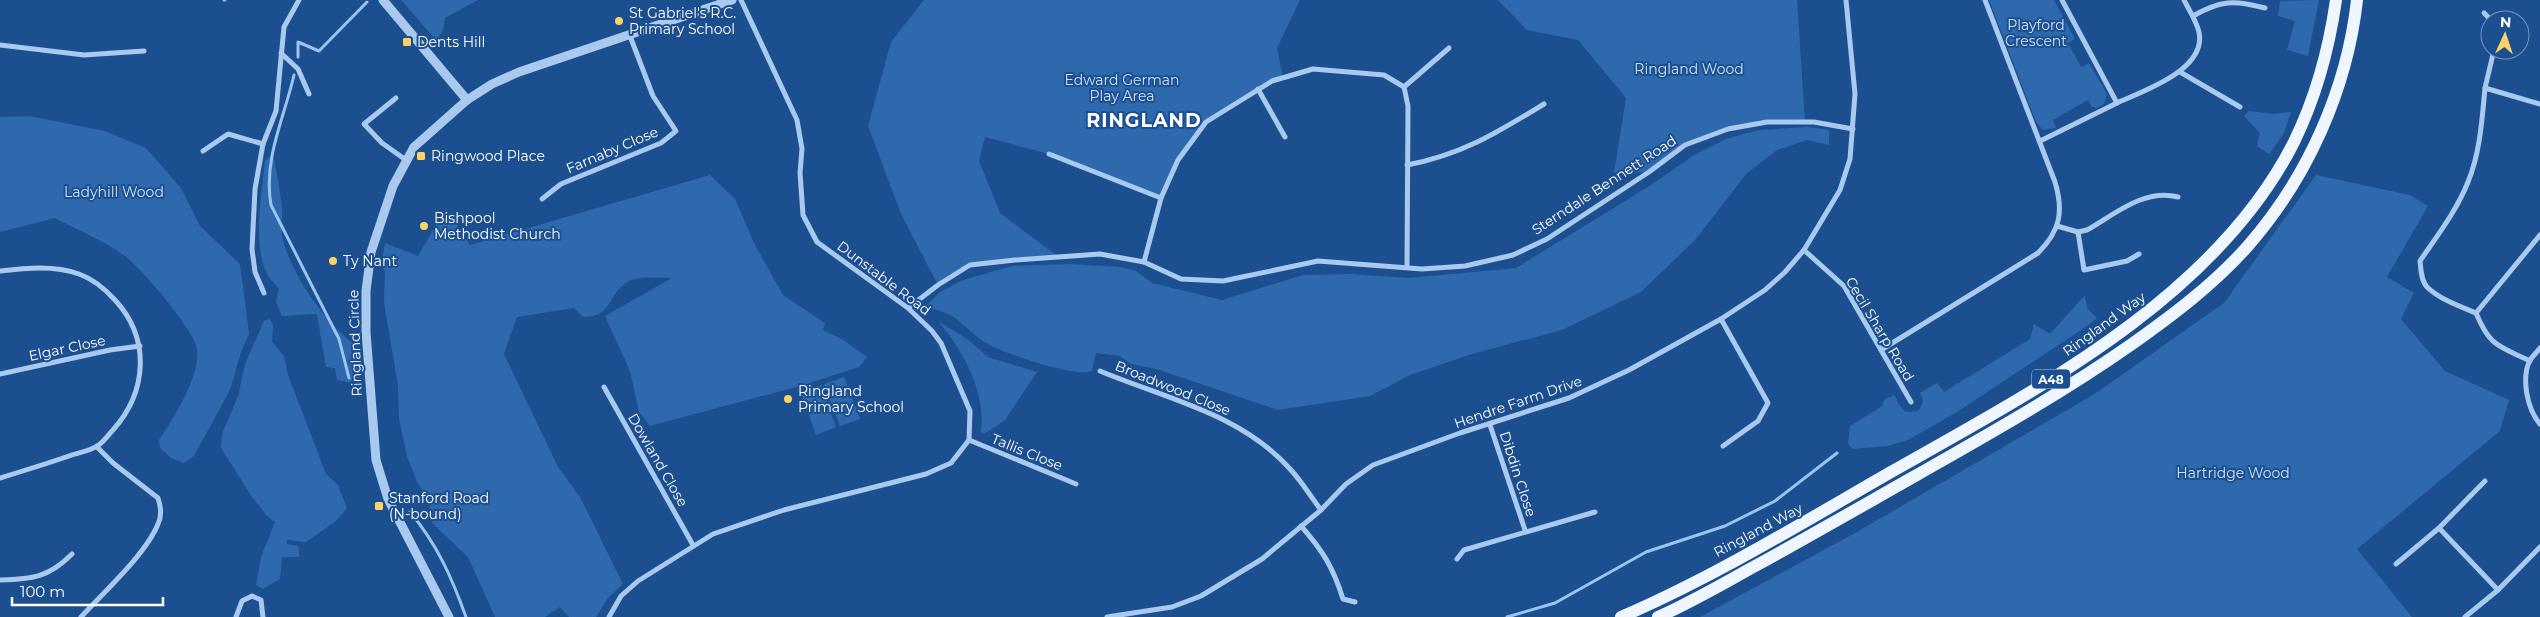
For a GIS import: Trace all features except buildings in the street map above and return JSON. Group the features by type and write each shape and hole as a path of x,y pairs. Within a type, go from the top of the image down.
{"main road":[{"name":"Ringland Way","path":"1621,617 1674,592 1792,528 1975,424 2060,374 2155,305 2200,266 2233,232 2269,184 2284,159 2294,142 2322,70 2336,0"},
{"name":"A48","path":"1658,617 1685,605 1810,536 2077,383 2162,322 2211,283 2248,246 2284,198 2309,156 2336,96 2355,21 2358,0"}],"street":[{"path":"264,293 255,272 252,249 255,189 263,144 276,111 284,27 299,0"},
{"path":"383,0 467,100"},
{"name":"Ringland Circle","path":"449,617 388,499 376,460 370,410 366,291 371,252 380,218 406,160 414,147 467,100 492,84 519,72 732,0"},
{"name":"Dunstable Road","path":"742,0 797,120 802,149 800,174 803,215 817,242 908,308 929,326 941,343 959,381 970,411 969,440"},
{"name":"Hendre Farm Drive","path":"1107,617 1172,607 1201,596 1262,559 1321,510 1346,484 1373,465 1460,433 1490,425 1578,394 1629,370 1721,319 1765,290 1785,272 1804,250 1840,190 1850,159 1854,129 1855,94 1846,0"},
{"path":"1881,350 2038,253 2052,239 2058,226 2059,195 1985,0"},
{"path":"2062,0 2117,103"},
{"path":"2040,142 2180,72 2190,61 2197,47 2199,33 2193,16 2184,0"},
{"path":"2193,16 2212,5 2229,1 2265,8"},
{"name":"Farnaby Close","path":"542,199 561,184 662,143 676,131 653,96 630,36"},
{"path":"0,45 84,54 144,51"},
{"path":"1404,87 1449,48"},
{"path":"281,53 298,69 308,94"},
{"path":"2492,60 2485,88 2476,154 2468,182 2460,199 2420,261 2421,272 2426,287 2461,307 2476,313 2485,334 2497,345 2530,361"},
{"path":"1144,262 1161,198 1178,160 1206,122 1272,81 1314,69 1384,75 1404,87 1408,106 1406,267"},
{"path":"2180,72 2240,107"},
{"path":"2485,88 2540,104"},
{"path":"1258,89 1285,137"},
{"path":"396,98 364,124 382,143 406,160"},
{"path":"1407,165 1438,159 1494,135 1544,104"},
{"name":"Sterndale Bennett Road","path":"908,308 938,285 970,265 1100,254 1144,262 1181,278 1223,281 1318,261 1406,267 1465,266 1513,255 1547,238 1649,172 1685,145 1728,129 1767,122 1814,122 1854,129"},
{"path":"203,151 228,134 263,144"},
{"path":"1049,154 1161,198"},
{"path":"2058,226 2078,232 2087,230 2145,197 2156,194 2178,197"},
{"path":"2078,232 2084,270 2127,261 2139,254"},
{"path":"2476,313 2540,235"},
{"name":"Cecil Sharp Road","path":"1804,250 1844,286 1911,402"},
{"path":"0,272 44,268 66,270 96,282 127,316 134,327 140,346 140,375 137,391 122,420 97,447 0,478"},
{"path":"1721,319 1768,403 1758,421 1723,446"},
{"name":"Elgar Close","path":"0,374 110,350 140,346"},
{"path":"2540,348 2530,361 2526,376 2528,398 2540,424"},
{"name":"Broadwood Close","path":"1100,371 1195,406 1232,423 1262,444 1291,470 1321,510"},
{"name":"Dowland Close","path":"604,387 693,545"},
{"name":"Dibdin Close","path":"1490,425 1525,530"},
{"path":"609,617 621,596 638,581 713,534 756,518 926,474 951,463 969,440"},
{"name":"Tallis Close","path":"969,440 1076,484"},
{"path":"81,617 148,540 158,524 161,514 158,498 113,463 97,447"},
{"path":"2396,564 2439,528 2485,481"},
{"name":"Dibdin Close","path":"1457,559 1464,550 1525,530 1595,512"},
{"path":"1301,526 1323,552 1334,570 1343,600 1355,602"},
{"path":"2439,528 2498,590"},
{"path":"2465,617 2498,590 2540,547"},
{"path":"0,580 25,580 47,574 72,554"},
{"path":"236,617 242,601 252,596 261,600 263,617"}],"green space":[{"path":"401,0 478,0 445,18 443,31 436,40"},
{"name":"Edward German Play Area","path":"924,0 1300,0 1277,48 1283,78 1272,81 1206,122 1178,160 1161,198 1049,154 985,137 979,161 1000,213 1060,258 970,265 938,285 901,214 868,126 891,42"},
{"name":"Ringland Wood","path":"1498,0 1797,0 1805,122 1767,122 1728,129 1685,145 1649,172 1614,173 1626,98 1578,40 1527,30"},
{"name":"Playford Crescent","path":"1989,0 2054,0 2075,39 2068,43 2081,67 2089,63 2107,94 2104,104 2097,108 2092,107 2088,100 2053,120 2056,128 2043,130 2036,122"},
{"path":"2319,0 2308,56 2287,50 2295,21 2278,16 2280,1"},
{"path":"2249,111 2274,114 2291,112 2284,133 2269,154 2257,146 2260,133 2244,116"},
{"name":"Ladyhill Wood","path":"30,116 105,131 146,148 181,188 200,226 240,264 249,334 241,352 230,390 194,456 184,463 171,458 160,448 159,440 172,420 192,381 196,368 196,345 185,325 165,298 125,256 55,218 0,232 0,117"},
{"path":"1807,127 1829,130 1829,145 1807,140 1777,150 1747,173 1695,240 1641,292 1562,330 1472,354 1410,375 1370,396 1278,410 1156,369 1131,364 1120,356 1096,353 1092,371 1071,371 1056,368 1024,359 988,344 955,318 940,311 930,309 927,305 940,292 963,280 1012,266 1070,264 1121,267 1136,271 1152,283 1222,300 1303,275 1349,274 1409,278 1516,268 1651,185 1694,155 1726,139 1759,130"},
{"path":"273,154 282,204 282,235 292,265 321,311 356,346 360,385 337,380 335,368 326,367 317,314 282,316 276,302 279,289 266,273 261,257 259,230 265,161"},
{"path":"710,175 735,199 754,243 783,295 825,323 823,330 842,339 867,357 859,367 800,386 650,426 639,412 630,371 605,316 672,278 644,278 629,281 622,286 605,309 593,316 583,317 574,308 517,317 504,354 558,467 580,497 623,584 608,598 596,617 569,617 560,607 545,617 495,617 468,557 433,524 429,516 430,502 417,482 407,456 399,419 398,386 384,303 385,271 381,266 385,243 418,256 446,208 470,245"},
{"name":"Hartridge Wood","path":"2316,175 2410,195 2428,206 2387,277 2414,293 2401,319 2445,371 2509,400 2500,431 2357,549 2412,617 1700,617 1855,533 2093,395 2224,303"},
{"path":"2085,295 2087,308 2097,318 1957,412 1908,440 1887,446 1852,449 1848,443 1850,426 1882,406 1885,399 1895,395 1898,404 1906,412 1918,411 1922,402 1920,393 1937,383 1944,392 2030,339 2034,324 2050,334"},
{"path":"270,319 273,325 272,342 284,356 288,375 326,474 338,485 347,508 336,521 306,542 287,540 287,544 299,546 299,557 282,557 280,579 263,589 256,585 261,557 275,522 267,516 252,497 221,448 222,434 238,396 245,364 264,321"},
{"path":"938,321 967,339 988,357 1037,372 1005,420 984,434 981,432 980,402 971,372 956,345"},
{"path":"844,377 860,419 840,426 824,384"},
{"path":"821,385 836,427 816,435 801,392"}],"waterway":[{"path":"298,57 298,42 319,51 367,2"},
{"path":"294,75 272,155 269,188 271,205 339,339 349,378"},
{"path":"1507,617 1555,603 1646,552 1725,526 1775,501 1837,453"},
{"path":"410,512 428,536 443,562 466,617"}],"place":[{"name":"St Gabriel's R.C. Primary School","path":"619,21"},
{"name":"Dents Hill","path":"407,42"},
{"name":"Ringwood Place","path":"421,156"},
{"name":"Bishpool Methodist Church","path":"424,226"},
{"name":"Ty Nant","path":"333,261"},
{"name":"Ringland Primary School","path":"788,399"},
{"name":"Stanford Road (N-bound)","path":"379,506"}],"district":[{"name":"RINGLAND","path":"1144,120"}]}
